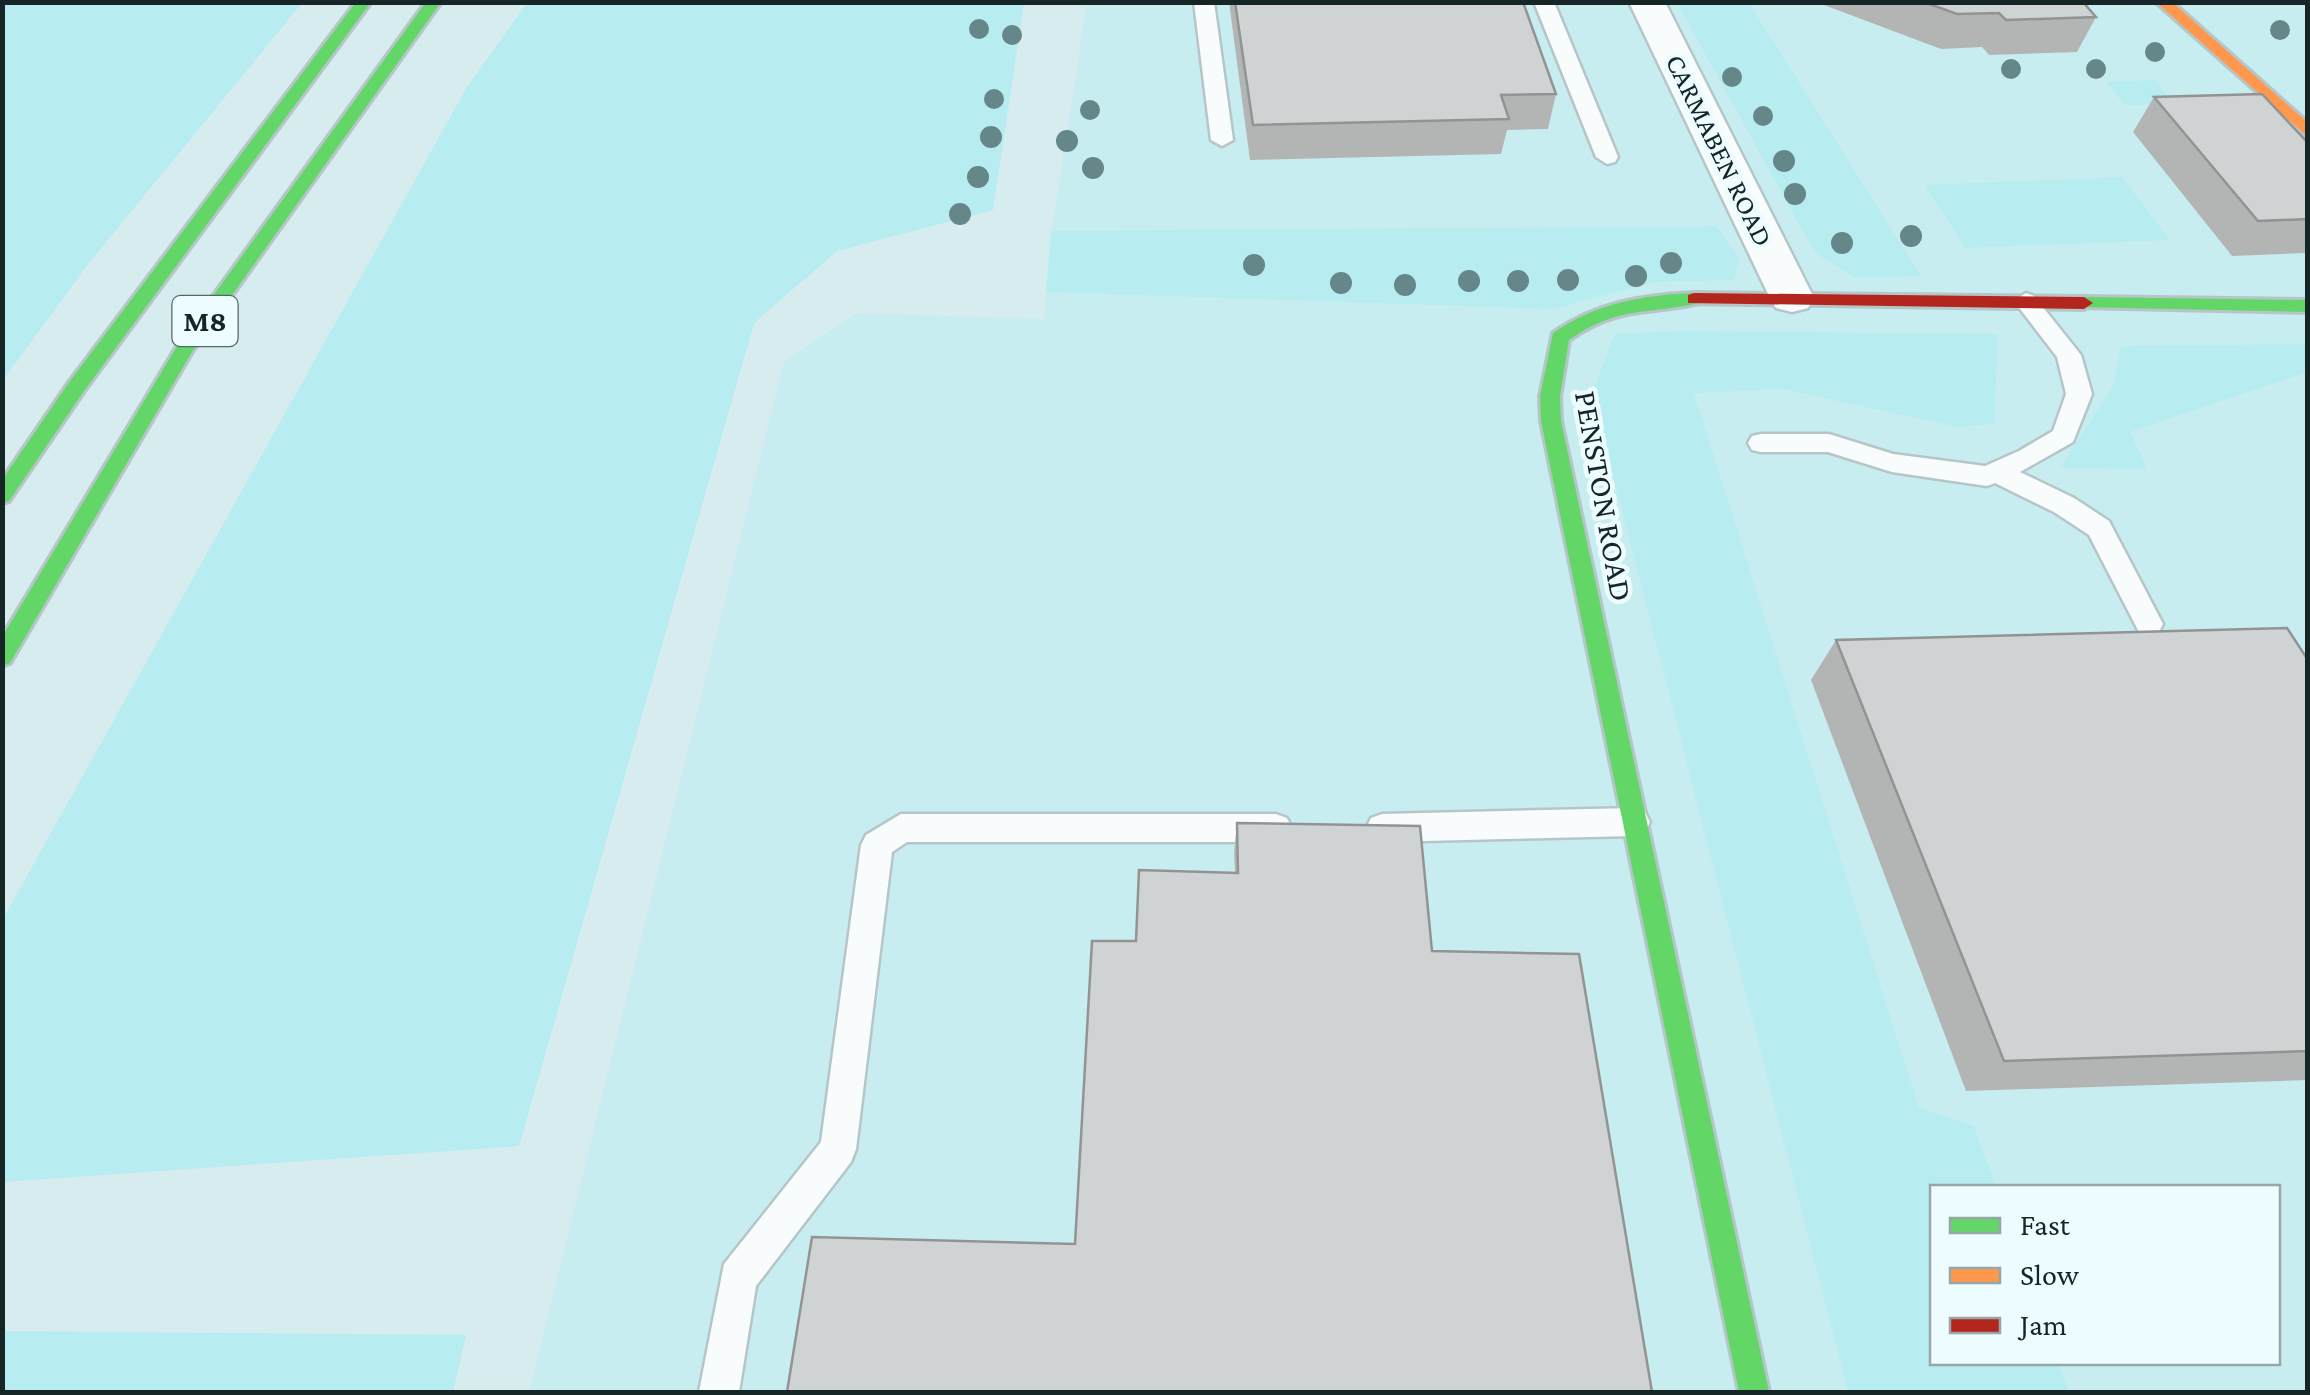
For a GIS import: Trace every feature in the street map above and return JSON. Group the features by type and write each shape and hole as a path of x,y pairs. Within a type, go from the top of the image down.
{"main road":[{"name":"M8","path":"2,496 77,386 364,2"},
{"name":"M8","path":"2,657 186,347 434,2"},
{"path":"2163,2 2308,132"},
{"name":"PENSTON ROAD","path":"1754,1392 1551,421 1550,396 1560,337 1593,314 1644,300 2302,304"}],"street":[{"name":"CARMABEN ROAD","path":"1647,2 1792,298"}],"lane":[{"path":"1204,2 1222,140"},
{"path":"1544,2 1608,157"},
{"path":"1760,443 1829,444 1892,463 1987,476 2064,436 2079,394 2069,356 2026,301"},
{"path":"1996,472 2064,505 2099,528 2149,624"},
{"path":"1347,828 1634,822"},
{"path":"720,1392 738,1278 838,1149 877,844 900,828 1308,828"}],"shaded area":[{"path":"2,3 302,3 89,263 3,380"},
{"path":"527,3 1024,3 993,210 837,251 754,323 519,1146 3,1182 3,919 467,87"},
{"path":"1087,3 2307,3 2307,1392 529,1392 784,361 856,313 1044,319 1049,247"},
{"path":"1677,3 1749,3 1921,276 1857,278 1815,253"},
{"path":"2155,80 2174,104 2125,105 2106,82"},
{"path":"2122,177 2170,240 1965,248 1925,185"},
{"path":"1716,226 1740,260 1733,280 1654,282 1553,309 1046,292 1052,231"},
{"path":"1615,334 1998,334 1994,424 1958,427 1783,389 1694,393 1919,1108 1974,1126 1995,1185 1930,1185 1930,1365 2059,1365 2069,1392 1848,1392 1592,393"},
{"path":"2307,344 2307,372 2130,432 2147,469 2060,468 2113,386 2121,346"},
{"path":"2,1331 466,1335 453,1392 3,1392"}],"building":[{"path":"1235,2 1523,2 1556,94 1501,95 1509,119 1253,125"},
{"path":"1924,2 2083,2 2096,17 2006,20 1999,13 1957,14"},
{"path":"2262,94 2308,143 2308,219 2258,221 2154,97"},
{"path":"2287,628 2308,660 2308,1051 2004,1061 1836,640"},
{"path":"1237,823 1420,826 1432,951 1579,954 1652,1392 787,1392 812,1237 1075,1244 1092,941 1136,941 1139,870 1238,873"}],"traffic: fast":[{"path":"2,496 77,386 364,2"},
{"path":"2,657 186,347 434,2"},
{"path":"1694,299 1624,307 1591,318 1560,337 1550,396 1551,421 1754,1392"},
{"path":"2084,303 2308,306"}],"traffic: slow":[{"path":"2163,2 2308,132"}],"traffic: jam":[{"path":"1694,299 2084,303"}]}
